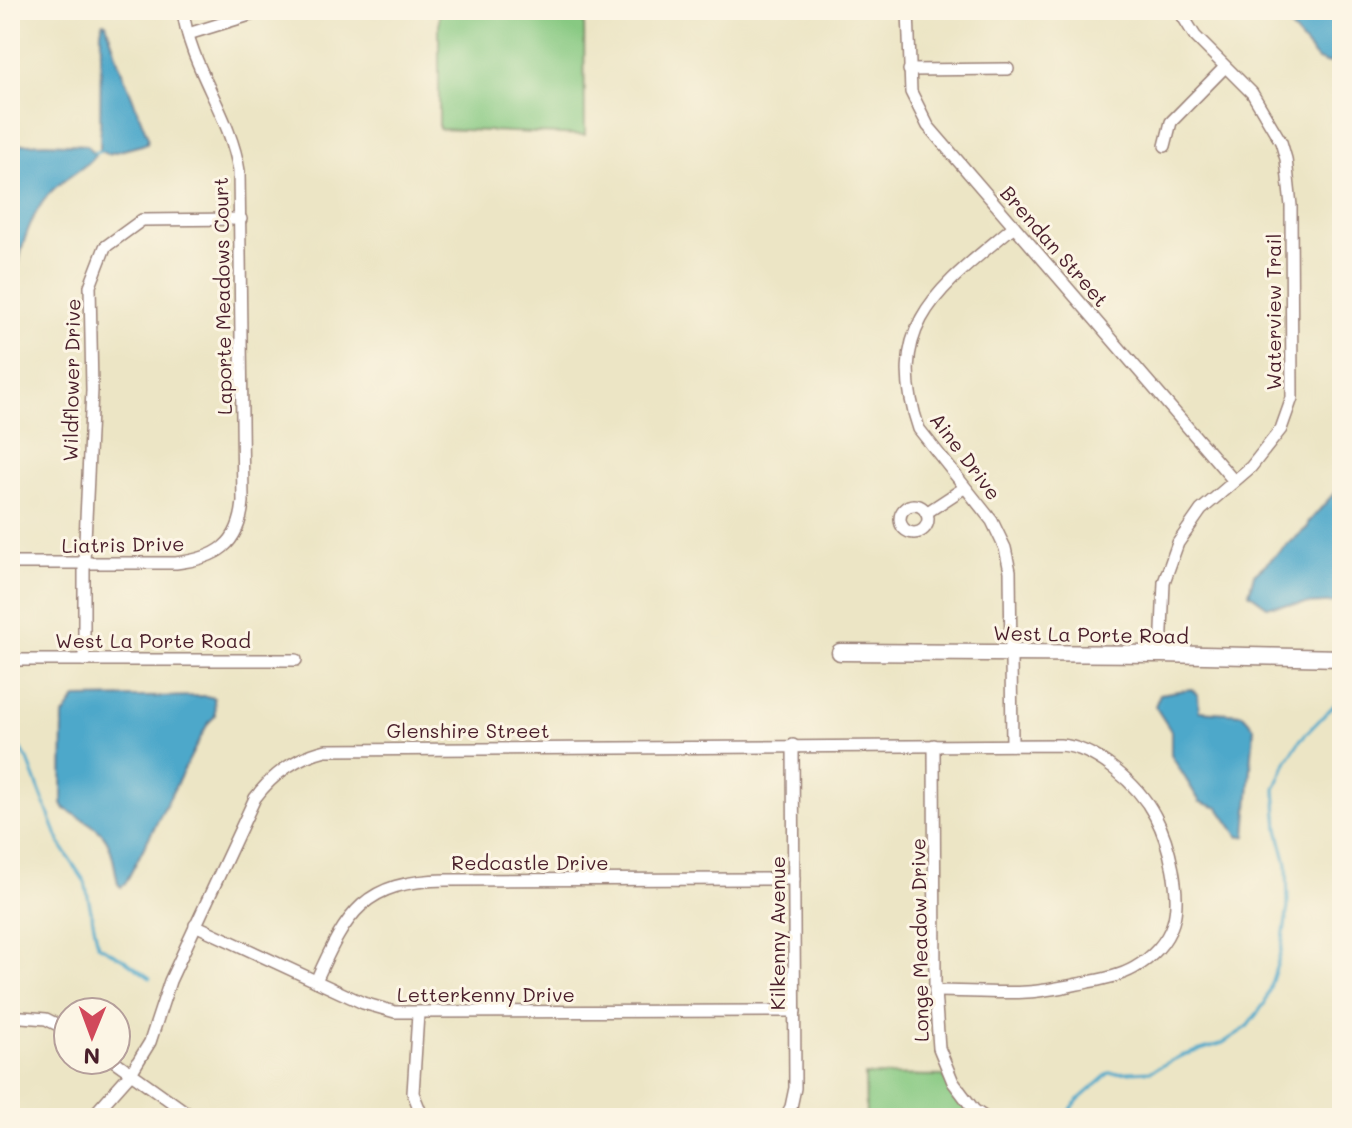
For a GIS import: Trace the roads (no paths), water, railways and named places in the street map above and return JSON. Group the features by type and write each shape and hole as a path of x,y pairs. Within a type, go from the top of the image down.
{"street":[{"name":"Laporte Meadows Court","path":"183,10 188,34 236,158 241,219 243,502 231,541"},
{"path":"188,34 266,10"},
{"name":"Brendan Street","path":"908,10 911,92 928,126 1234,481"},
{"name":"Waterview Trail","path":"1161,654 1164,582 1178,543 1201,510 1251,467 1281,429 1292,398 1291,206 1286,159 1276,129 1252,93 1195,36 1179,10"},
{"path":"1165,146 1171,122 1224,68"},
{"path":"909,70 1008,69"},
{"name":"Wildflower Drive","path":"84,660 84,562 92,390 90,286 105,247 142,220 241,219"},
{"name":"Aine Drive","path":"1012,745 1010,571 1005,548 992,521 919,429 911,395 913,342 919,320 935,295 1014,226"},
{"path":"926,513 964,488"},
{"name":"Liatris Drive","path":"10,563 196,561 214,555 231,541"},
{"name":"West La Porte Road","path":"840,652 1342,658"},
{"name":"West La Porte Road","path":"10,660 296,660"},
{"name":"Kilkenny Avenue","path":"785,1118 795,1088 793,745"},
{"name":"Longe Meadow Drive","path":"934,745 935,991 939,1048 953,1082 974,1110 986,1118"},
{"name":"Glenshire Street","path":"132,1071 158,1025 170,981 255,798 287,766 317,752 342,749 1060,745 1078,747 1105,762 1139,795 1156,818 1174,876 1177,901 1174,922 1156,952 1133,969 1112,977 1028,992 935,991"},
{"name":"Redcastle Drive","path":"316,981 350,916 378,893 405,883 446,880 794,879"},
{"name":"Letterkenny Drive","path":"195,925 376,1008 418,1014 795,1011"},
{"path":"418,1014 413,1093 423,1118"},
{"path":"10,1016 52,1022"},
{"path":"132,1074 194,1118"},
{"name":"Glenshire Street","path":"91,1118 128,1076"}],"water":[{"path":"1269,10 1341,10 1340,57 1335,62 1318,60 1291,28"},
{"path":"103,22 106,23 148,137 147,143 108,154 100,151"},
{"path":"10,145 87,145 95,156 48,195 25,237 16,284 16,406 10,480"},
{"path":"1336,491 1342,491 1342,602 1267,606 1249,593 1254,574 1308,527 1308,523"},
{"path":"1191,689 1198,695 1199,711 1242,714 1254,727 1246,836 1239,837 1219,808 1200,802 1171,755 1171,731 1155,706 1160,694"},
{"path":"76,698 214,698 215,716 208,723 121,887 105,838 91,824 65,809 62,803 63,716"}],"waterway":[{"path":"94,153 100,151"},
{"path":"1064,1118 1078,1100 1109,1073 1151,1071 1181,1056 1223,1043 1246,1028 1265,1003 1281,952 1288,907 1287,864 1278,829 1275,789 1287,760 1301,739 1342,697"},
{"path":"10,733 28,760 60,844 85,882 98,945 150,978"}]}
